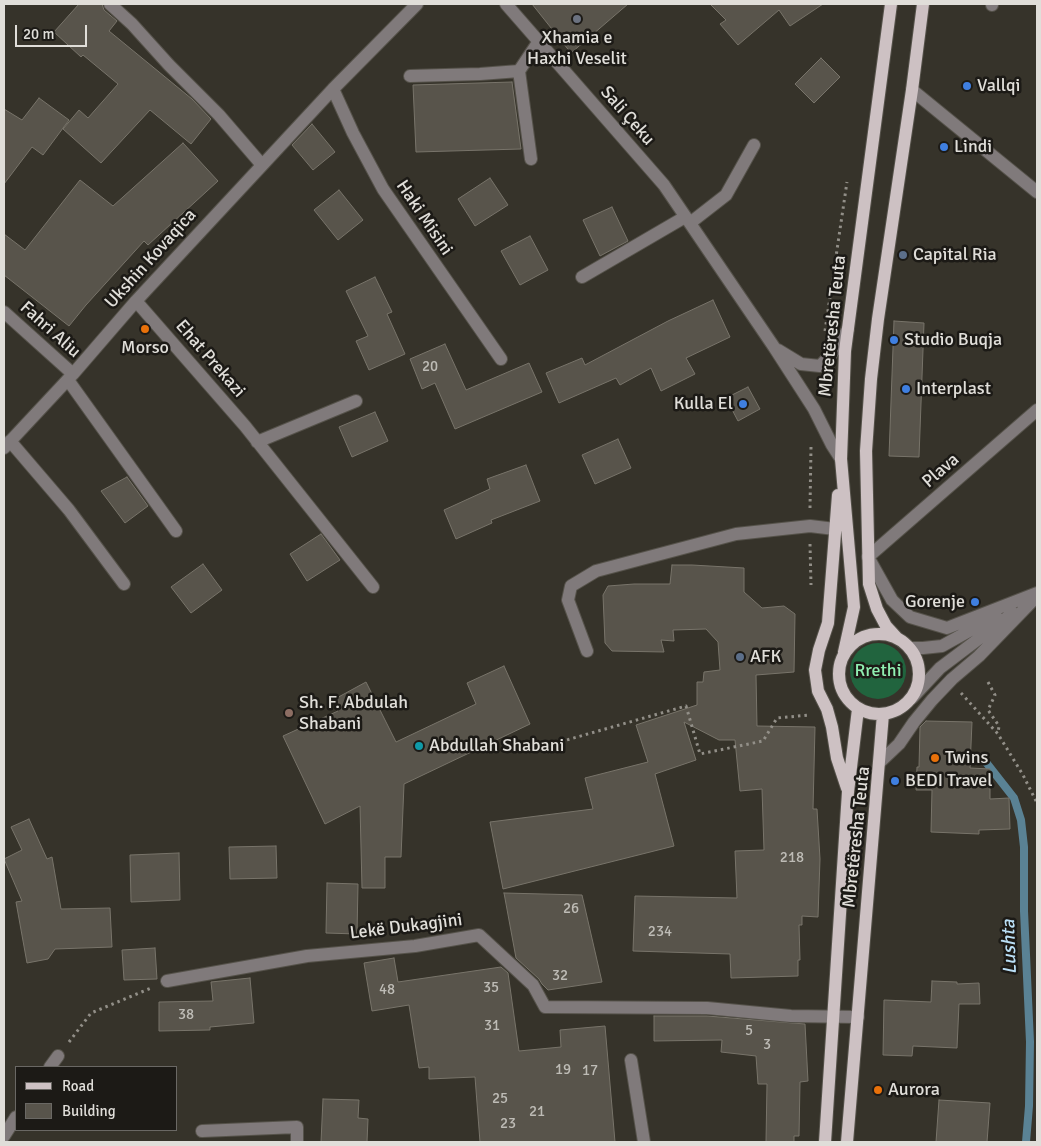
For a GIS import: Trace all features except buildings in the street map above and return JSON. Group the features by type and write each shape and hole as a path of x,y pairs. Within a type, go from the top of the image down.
{"main road":[{"name":"Mbretëresha Teuta","path":"844,652 854,607 841,458 845,351 891,4"},
{"path":"897,638 886,634 863,636 852,643 844,652 839,664 838,677 841,689 848,700 858,709 870,714 894,712 912,698 919,678 919,667 916,657 910,648 886,626 877,609 869,584 866,451 871,379 923,4"},
{"path":"841,458 828,623 815,670 818,691 832,727 837,758 848,792"},
{"name":"Mbretëresha Teuta","path":"825,1142 848,792 858,709"},
{"path":"880,762 883,714"},
{"name":"Mbretëresha Teuta","path":"848,1142 877,773 880,762"}],"street":[{"path":"110,4 132,24 168,65 219,115 262,165"},
{"name":"Ukshin Kovaqica","path":"124,584 68,510 7,445 71,377 136,301 262,165 333,89 417,4"},
{"name":"Sali Çeku","path":"506,4 664,186 774,347 814,409 832,445 841,458"},
{"path":"531,159 519,71 539,41"},
{"path":"410,76 519,71"},
{"name":"Haki Misini","path":"333,89 353,133 390,201 501,359"},
{"path":"912,90 1037,192"},
{"path":"582,277 687,220 726,195 754,145"},
{"name":"Ehat Prekazi","path":"136,301 257,442 373,587"},
{"name":"Fahri Aliu","path":"4,312 71,377"},
{"name":"Sali Çeku","path":"774,347 801,364 820,366 837,348 848,329"},
{"path":"71,377 176,531"},
{"path":"257,442 356,401"},
{"name":"Plava","path":"868,557 1037,410"},
{"path":"587,651 568,600 571,586 596,570 736,534 810,526 835,529"},
{"path":"868,557 892,600 910,617 946,628 1037,594"},
{"path":"910,648 942,646 1037,594"},
{"path":"912,698 940,668 1037,594"},
{"name":"Mbretëresha Teuta","path":"880,762 900,744 914,722 950,681 979,656 1037,594"},
{"name":"Lekë Dukagjini","path":"167,981 307,956 416,946 479,935 533,985 545,1007 707,1008 791,1016 858,1017"},
{"path":"51,1066 58,1056"},
{"path":"631,1060 644,1142"},
{"path":"4,1136 15,1119"},
{"path":"202,1131 297,1128 298,1142"}],"path":[{"path":"950,681 998,734 1023,775 1037,803"},
{"path":"988,682 995,695 988,710 999,726 998,734"},
{"path":"542,747 686,706 700,754 763,741 778,718 815,714"},
{"path":"58,1056 91,1013 167,981"}],"green space":[{"name":"Rrethi","path":"878,643 889,645 898,651 904,660 906,671 904,682 898,691 889,697 878,699 867,697 858,691 852,682 850,671 852,660 858,651 867,645"}],"waterway":[{"name":"Lushta","path":"985,761 1014,798 1021,820 1024,847 1024,911 1030,1042 1029,1106 1026,1142"}],"place":[{"name":"Xhamia e Haxhi Veselit","path":"577,19"},
{"name":"Vallqi","path":"967,86"},
{"name":"Lindi","path":"944,147"},
{"name":"Capital Ria","path":"903,255"},
{"name":"Morso","path":"145,329"},
{"name":"Studio Buqja","path":"894,340"},
{"name":"Interplast","path":"906,389"},
{"name":"Kulla El","path":"743,404"},
{"name":"Gorenje","path":"975,602"},
{"name":"AFK","path":"740,657"},
{"name":"Sh. F. Abdulah Shabani","path":"289,713"},
{"name":"Abdullah Shabani","path":"419,746"},
{"name":"Twins","path":"935,758"},
{"name":"BEDI Travel","path":"895,781"},
{"name":"Aurora","path":"878,1090"}]}
